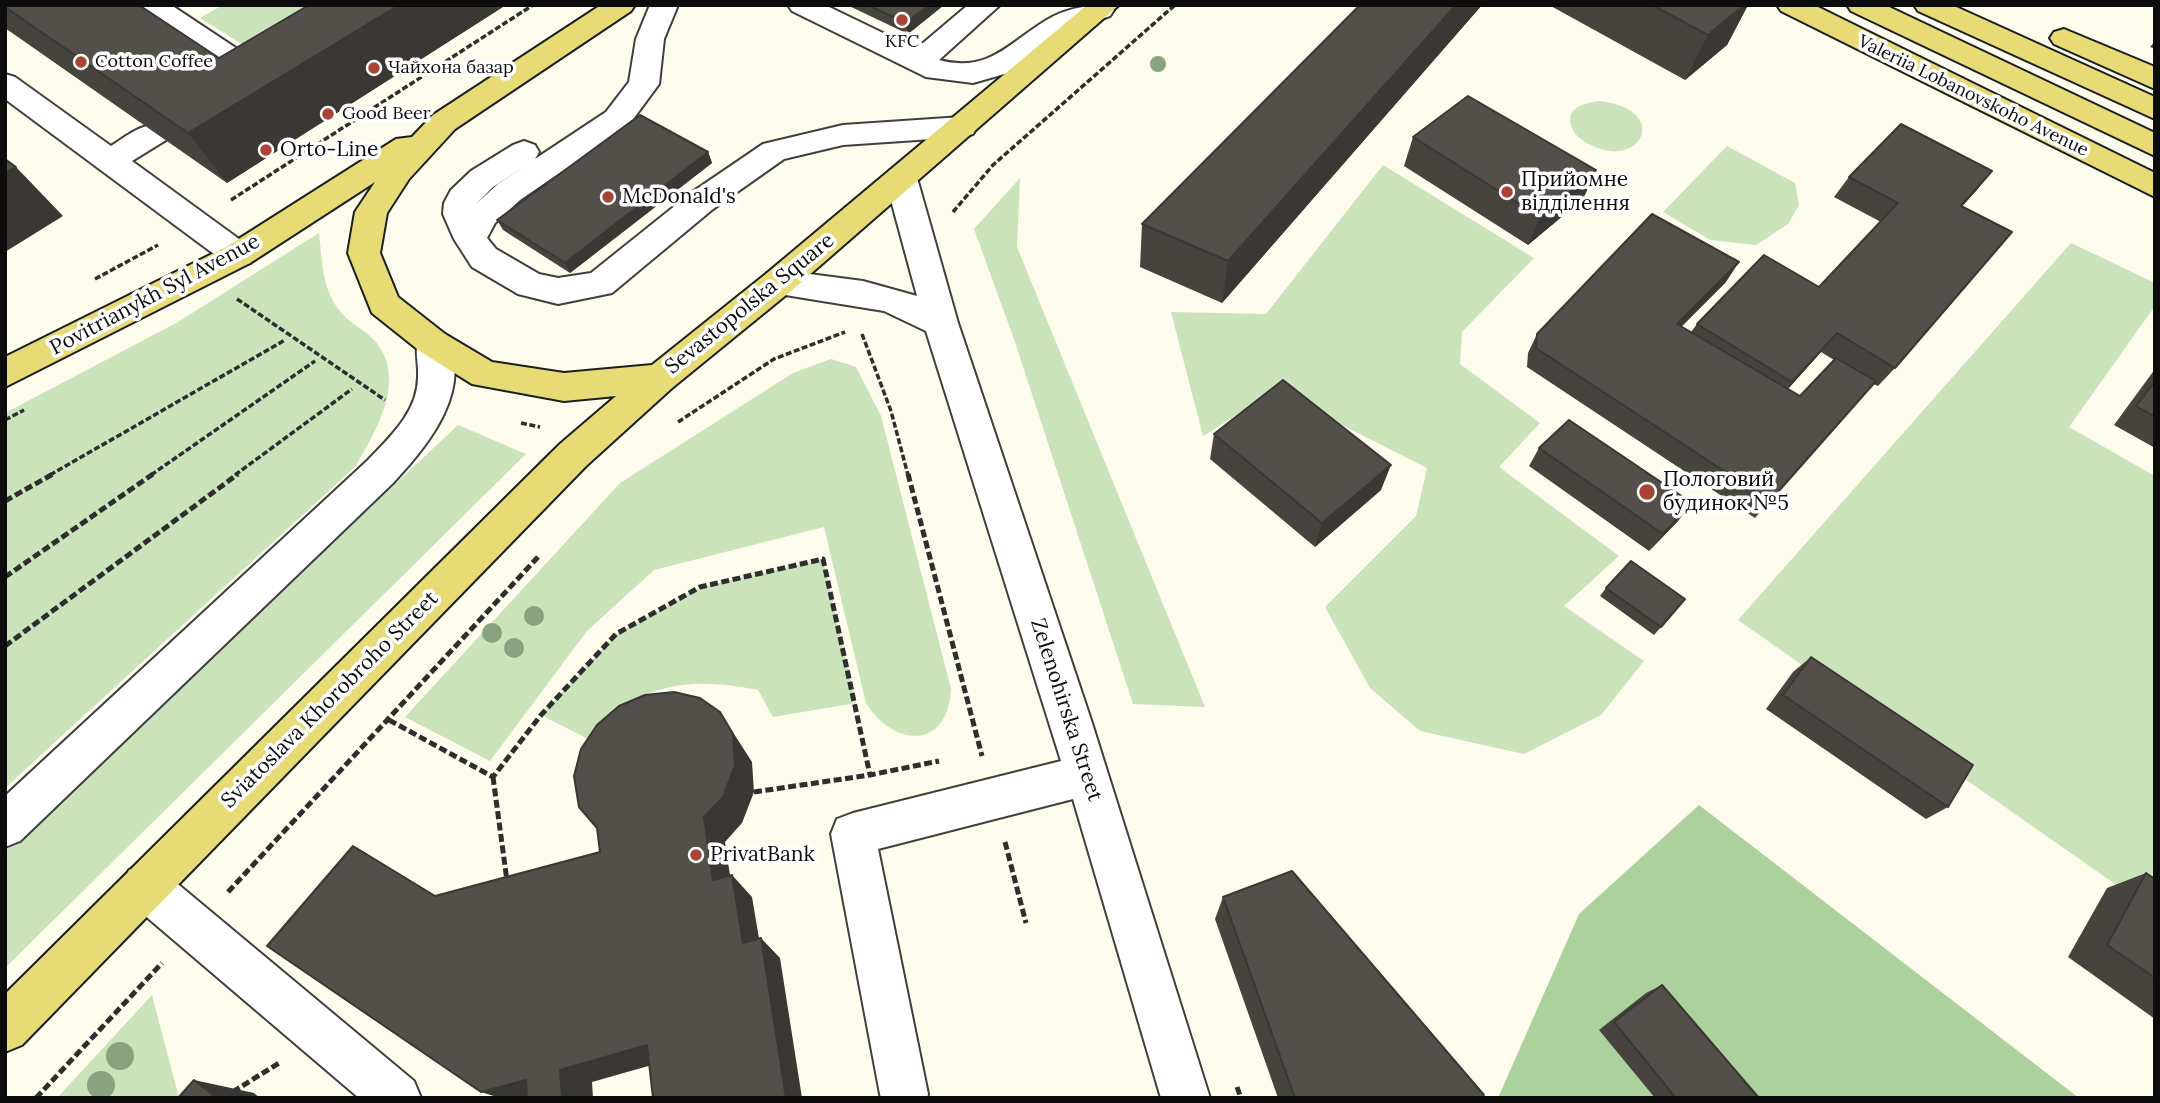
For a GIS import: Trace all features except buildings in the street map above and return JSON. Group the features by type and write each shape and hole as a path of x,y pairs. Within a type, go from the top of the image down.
{"main road":[{"name":"Sevastopolska Square","path":"621,5 444,122 398,172 371,212 364,253 384,304 433,343 484,374 564,387 660,378 779,282 1102,8"},
{"name":"Valeriia Lobanovskoho Avenue","path":"1791,5 2155,186"},
{"name":"Valeriia Lobanovskoho Avenue","path":"1861,5 2155,146"},
{"path":"1928,5 2155,109"},
{"path":"1992,5 2155,79"},
{"name":"Povitrianykh Syl Avenue","path":"5,373 238,255 444,122"},
{"name":"Sviatoslava Khorobroho Street","path":"5,1028 573,455 660,378"}],"street":[{"path":"163,13 203,5"},
{"path":"664,5 650,39 644,84 617,119 509,192 484,215 470,239 484,258 530,285 558,291 600,284 702,201 774,151 843,135 962,127"},
{"path":"802,5 936,70 973,73 1023,54 1063,23 1102,8"},
{"path":"918,62 986,5"},
{"path":"163,13 253,73 226,89"},
{"path":"5,84 238,255"},
{"path":"109,161 155,133"},
{"name":"Zelenohirska Street","path":"901,178 941,323 1087,775 1186,1098"},
{"path":"779,282 890,299 922,311 941,323"},
{"path":"5,826 407,444 436,387 433,343"},
{"path":"904,1094 853,834 1087,775"},
{"path":"145,886 397,1098"}],"path":[{"path":"120,267 195,224 533,5"},
{"path":"944,221 993,165 1175,5"},
{"path":"862,333 891,411 1026,923"},
{"path":"5,501 285,340"},
{"path":"5,577 315,361"},
{"path":"5,646 352,389"},
{"path":"36,1098 547,548"},
{"path":"508,895 494,777 541,715 616,634 700,587 823,559 870,775"},
{"path":"389,720 494,777"},
{"path":"969,755 981,753"},
{"path":"754,792 870,775 944,760"},
{"path":"223,1098 322,1035"}],"green space":[{"path":"223,5 325,5 251,50 200,18"},
{"path":"1599,101 1622,106 1636,115 1642,126 1641,136 1635,145 1623,150 1608,151 1589,144 1575,134 1571,114 1578,107"},
{"path":"1727,146 1795,183 1799,205 1788,224 1756,245 1710,240 1663,212"},
{"path":"1383,165 1534,258 1462,332 1460,364 1540,423 1499,467 1619,556 1564,606 1644,661 1601,715 1524,754 1420,731 1370,688 1325,607 1416,516 1427,468 1275,391 1203,436 1171,312 1266,314"},
{"path":"1020,178 1017,247 1205,707 1133,704 1014,339 974,229"},
{"path":"319,233 324,273 333,301 343,315 376,342 385,357 389,373 385,405 356,466 5,788 5,413 178,322"},
{"path":"2071,243 2155,283 2155,306 2069,427 2155,476 2155,912 1738,620"},
{"path":"831,359 856,367 881,416 951,689 948,709 940,724 930,732 918,736 904,734 877,718 866,703 824,527 654,570 587,631 490,761 405,717 620,483 793,373"},
{"path":"458,425 526,454 5,968 5,851"},
{"path":"823,559 856,703 773,717 758,690 709,684 677,686 631,702 615,715 592,741 541,715 616,634 700,587"},
{"path":"1699,805 2079,1098 1498,1098 1579,914"},
{"path":"152,995 179,1098 57,1098"}],"place":[{"name":"KFC","path":"902,20"},
{"name":"Cotton Coffee","path":"81,62"},
{"name":"Чайхона базар","path":"374,68"},
{"name":"Good Beer","path":"328,114"},
{"name":"Orto-Line","path":"266,150"},
{"name":"Прийомне відділення","path":"1507,192"},
{"name":"McDonald's","path":"608,197"},
{"name":"Пологовий будинок №5","path":"1647,492"},
{"name":"PrivatBank","path":"696,855"}]}
